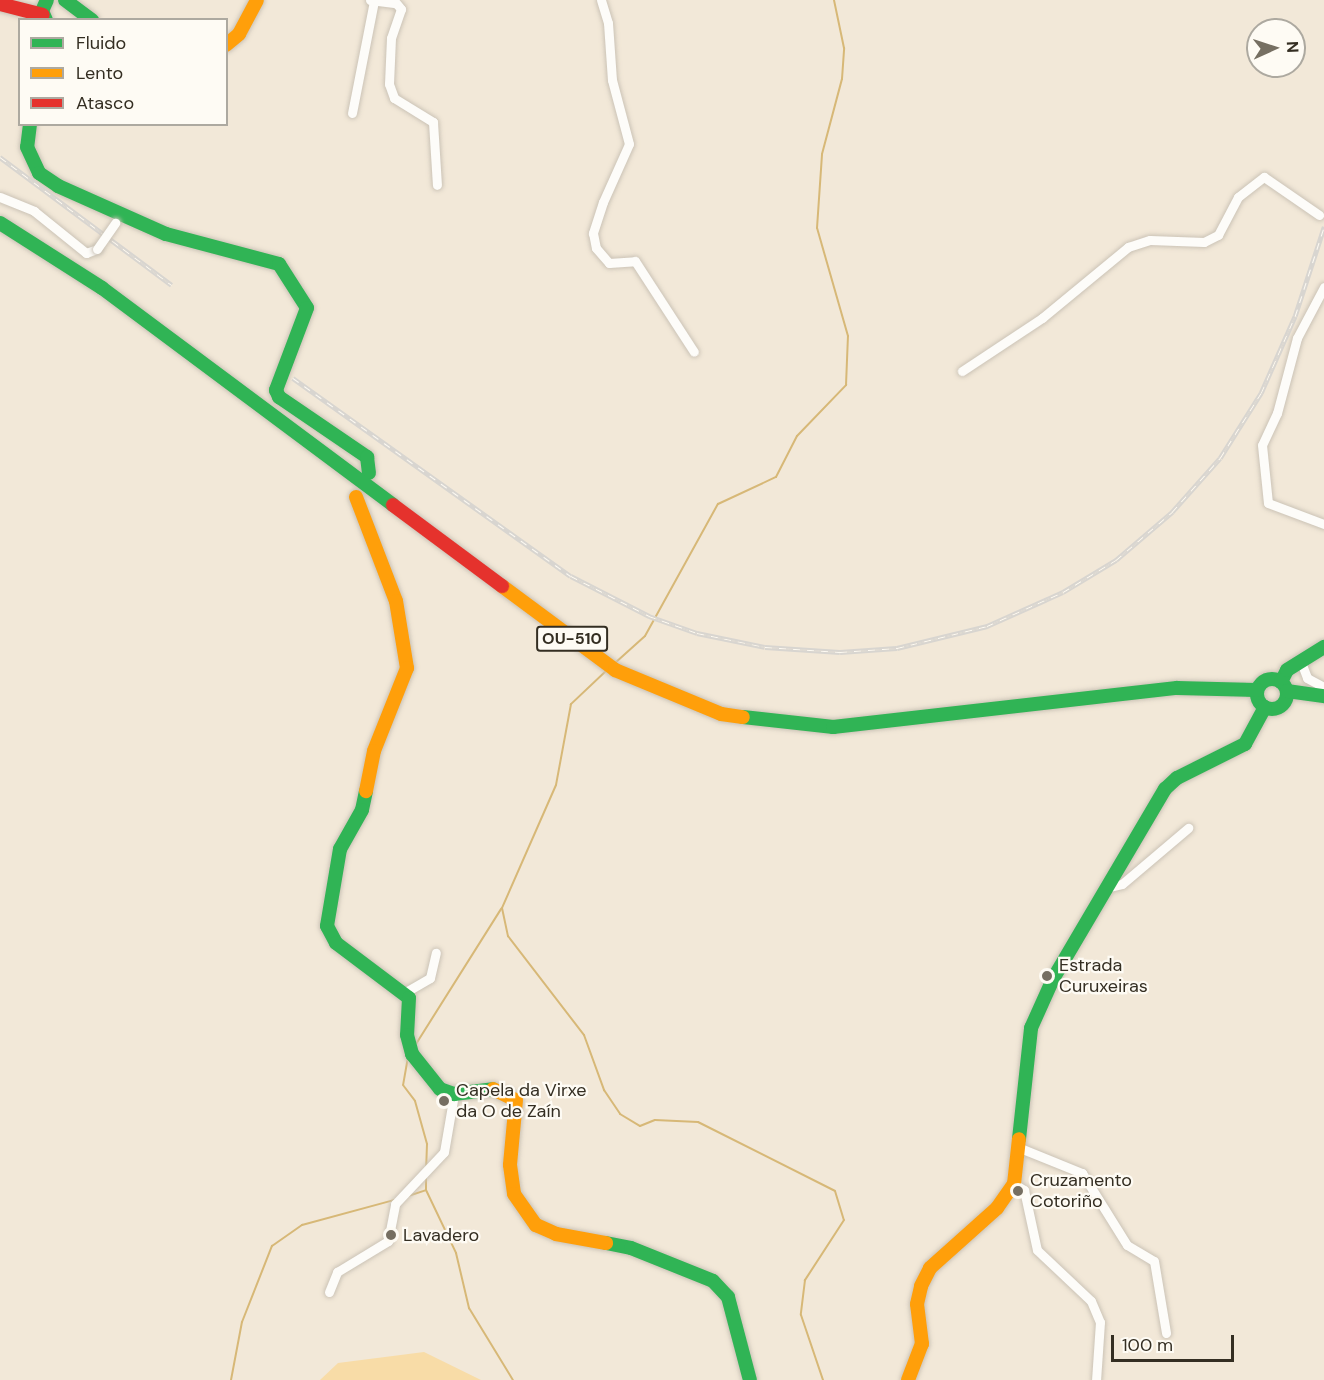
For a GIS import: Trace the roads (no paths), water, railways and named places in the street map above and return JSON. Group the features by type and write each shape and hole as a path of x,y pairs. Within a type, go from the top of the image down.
{"street":[{"path":"0,4 45,18 47,0 39,0"},
{"path":"228,32 251,0"},
{"path":"228,43 239,34 257,0"},
{"path":"601,0 608,22 612,80 629,144 603,202 593,234 596,248 609,263 635,261 694,352"},
{"path":"352,113 372,1 396,3 401,9 391,38 389,84 393,98 433,122 437,185"},
{"path":"67,9 87,18"},
{"path":"30,126 27,147 39,173 118,220 279,264 307,308 276,390 279,397 367,457 369,473"},
{"path":"962,371 1042,318 1128,247 1150,240 1204,242 1218,236 1238,197 1264,177 1318,215"},
{"path":"0,197 34,211 86,253 97,249 118,220"},
{"name":"OU-510","path":"0,223 102,288 615,670 721,714 833,727 1177,688 1257,690 1270,679 1284,686 1324,696"},
{"path":"1324,287 1298,338 1277,413 1262,445 1268,503 1324,524"},
{"path":"356,497 396,601 407,668 374,751 362,810 340,849 327,926 336,944 409,998 406,1035 412,1054 440,1089 454,1094 488,1087 516,1100 510,1165 514,1194 536,1225 556,1234 631,1248 713,1281 728,1297 750,1380"},
{"path":"1265,707 1281,706 1287,670 1324,647"},
{"path":"1301,662 1307,678 1324,687"},
{"path":"1257,690 1265,707"},
{"path":"909,1380 922,1344 917,1304 921,1286 930,1268 997,1208 1014,1184 1020,1148 1031,1028 1053,979 1165,789 1177,778 1245,744 1265,707"},
{"path":"1109,887 1122,884 1188,828"},
{"path":"404,993 430,978 436,953"},
{"path":"329,1292 338,1272 388,1241 395,1204 444,1152 454,1094"},
{"path":"1020,1148 1082,1173 1126,1245 1154,1261 1166,1334"},
{"path":"1014,1184 1024,1190 1037,1250 1091,1301 1100,1322 1096,1380"}],"waterway":[{"path":"615,663 645,636 718,504 776,477 797,436 846,385 848,336 817,228 822,154 842,79 844,48 834,0"},
{"path":"607,670 571,704 556,785 502,908 508,936 584,1035 604,1090 620,1114 640,1126 655,1120 698,1122 835,1191 844,1220 805,1280 801,1315 823,1380"},
{"path":"416,1044 501,909"},
{"path":"408,1057 403,1085 415,1101 427,1144 426,1168"},
{"path":"426,1176 426,1190 456,1253 469,1308 513,1380"},
{"path":"408,1196 426,1190"},
{"path":"231,1380 242,1322 272,1246 302,1225 394,1200"}],"railway":[{"path":"0,157 172,285"},
{"path":"293,378 571,576 649,616 697,633 765,647 840,652 897,648 987,626 1063,592 1116,560 1172,512 1220,458 1261,393 1295,316 1324,227"}],"place":[{"name":"Estrada Curuxeiras","path":"1047,976"},
{"name":"Capela da Virxe da O de Zaín","path":"444,1101"},
{"name":"Cruzamento Cotoriño","path":"1018,1191"},
{"name":"Lavadero","path":"391,1235"}]}
